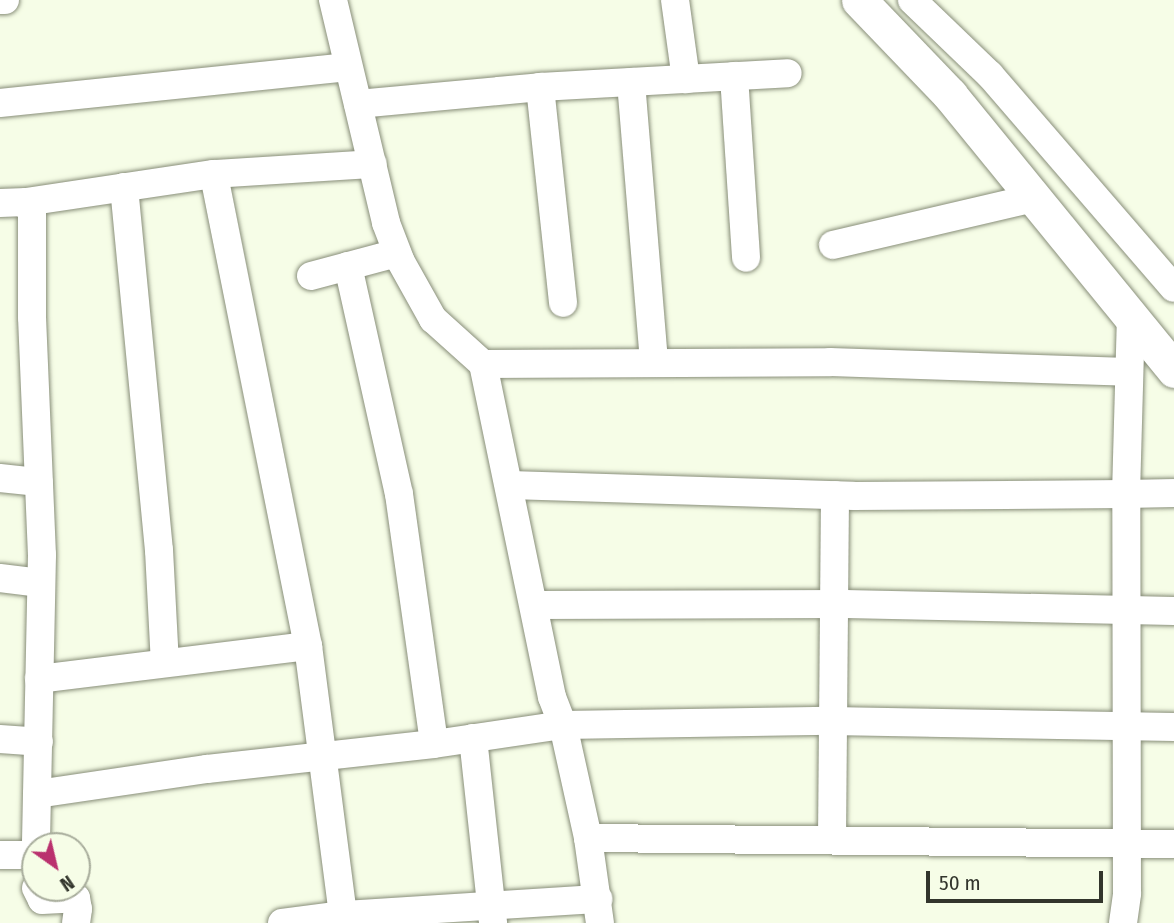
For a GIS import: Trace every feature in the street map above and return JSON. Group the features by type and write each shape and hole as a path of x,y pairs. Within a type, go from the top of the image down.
{"street":[{"path":"0,1 5,0"},
{"path":"282,923 343,915 600,911 588,838 563,725 552,696 484,364 433,319 397,253 386,223 333,0"},
{"path":"675,0 686,79"},
{"path":"859,0 950,95 1174,370"},
{"path":"912,0 990,75 1174,288"},
{"path":"0,103 348,67"},
{"path":"358,104 540,87 788,73"},
{"path":"734,76 746,258"},
{"path":"631,82 654,362"},
{"path":"540,87 563,303"},
{"path":"13,202 214,174 373,164"},
{"path":"214,174 308,646 343,915"},
{"path":"124,187 159,550 165,663"},
{"path":"833,245 1034,198"},
{"path":"13,202 32,214 32,317 41,583 36,832"},
{"path":"311,275 397,253"},
{"path":"348,266 398,494 434,744"},
{"path":"1123,923 1127,844 1126,494 1131,319"},
{"path":"484,364 830,362 1128,372"},
{"path":"0,478 39,482"},
{"path":"510,485 835,495 1174,494"},
{"path":"832,839 830,721 835,495"},
{"path":"0,578 41,583"},
{"path":"535,605 833,604 1174,611"},
{"path":"38,679 308,646"},
{"path":"37,794 323,754 434,744 563,725 830,721 1174,727"},
{"path":"473,738 492,914"},
{"path":"0,739 39,742"},
{"path":"588,838 1174,844"},
{"path":"0,855 21,856"},
{"path":"76,923 77,902"}]}
